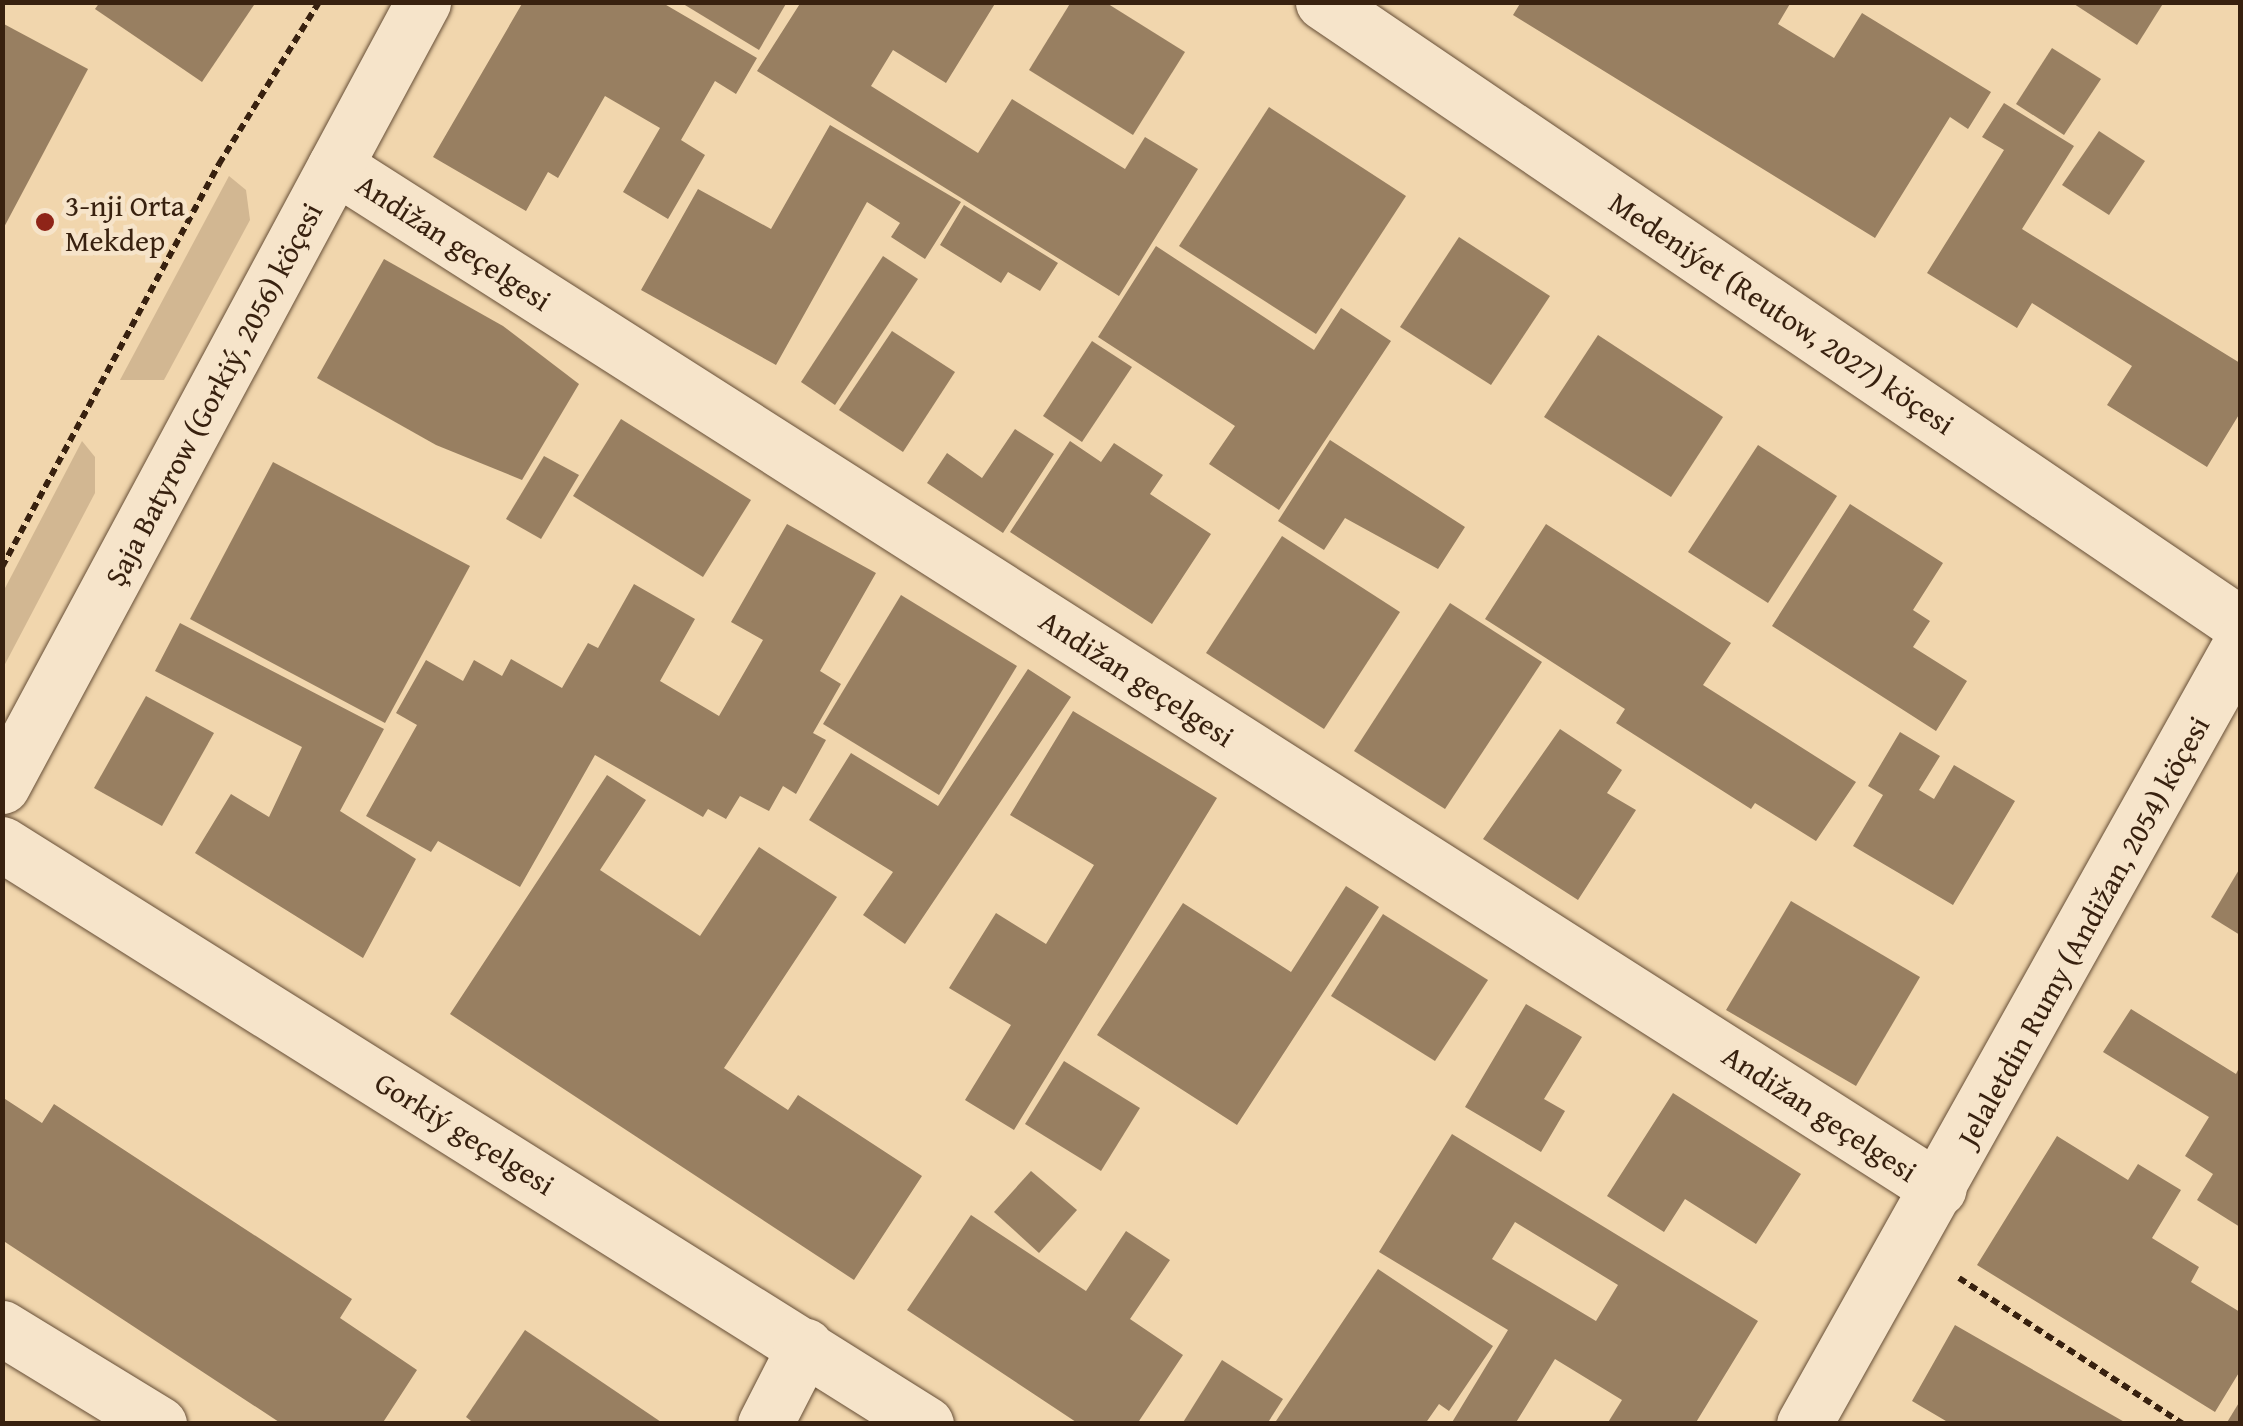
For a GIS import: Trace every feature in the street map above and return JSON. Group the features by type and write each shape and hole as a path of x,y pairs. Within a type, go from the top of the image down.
{"street":[{"name":"Şaja Batyrow (Gorkiý, 2056) köçesi","path":"2,786 422,2"},
{"name":"Medeniýet (Reutow, 2027) köçesi","path":"1323,2 2240,624"},
{"name":"Andižan geçelgesi","path":"335,166 1940,1189"},
{"name":"Jelaletdin Rumy (Andižan, 2054) köçesi","path":"1804,1424 1940,1189 2240,645"},
{"name":"Gorkiý geçelgesi","path":"2,844 926,1424"},
{"path":"2,1328 160,1424"},
{"path":"765,1424 804,1346"}],"path":[{"path":"2,567 219,164 318,2"},
{"path":"1907,1244 2183,1424"}],"shaded area":[{"path":"229,176 246,190 250,220 164,380 120,380"},
{"path":"82,441 95,457 95,493 3,668 3,592"}],"building":[{"path":"100,2 256,2 202,82 95,9"},
{"path":"523,2 661,2 757,58 736,94 715,81 681,140 705,155 668,219 623,192 660,128 605,96 558,178 548,172 526,211 433,157"},
{"path":"680,2 787,2 759,50"},
{"path":"801,2 996,2 946,83 893,50 871,86 978,153 1012,99 1125,169 1145,137 1198,169 1119,296 757,71"},
{"path":"1071,2 1105,2 1185,52 1133,135 1029,70"},
{"path":"1521,2 1791,2 1778,24 1834,58 1862,13 1991,92 1968,129 1950,117 1875,238 1513,15"},
{"path":"2071,2 2164,2 2137,45"},
{"path":"2,23 88,69 2,231"},
{"path":"2052,48 2101,79 2064,135 2016,104"},
{"path":"2004,103 2074,146 2022,229 2240,363 2240,413 2207,467 2107,405 2132,366 2032,303 2017,328 1927,273 2004,150 1982,137"},
{"path":"1269,107 1406,196 1316,334 1179,246"},
{"path":"830,125 961,202 925,259 891,237 900,223 867,202 776,365 641,290 698,189 771,229"},
{"path":"2099,131 2145,161 2109,215 2062,185"},
{"path":"964,205 1058,263 1040,291 1008,272 1001,283 940,245"},
{"path":"1459,237 1550,296 1491,385 1400,327"},
{"path":"1156,246 1314,350 1341,308 1391,341 1279,510 1209,464 1235,426 1098,337"},
{"path":"883,256 918,279 835,405 801,382"},
{"path":"384,259 503,326 579,384 522,480 436,445 317,378"},
{"path":"892,331 955,372 903,452 839,410"},
{"path":"1598,335 1723,417 1671,497 1544,417"},
{"path":"1092,341 1132,367 1082,442 1043,416"},
{"path":"621,419 751,500 703,577 573,496"},
{"path":"1015,429 1054,454 1003,533 927,483 947,453 982,478"},
{"path":"1330,440 1465,527 1438,569 1345,518 1324,550 1278,521"},
{"path":"1070,441 1101,462 1114,443 1163,475 1150,494 1211,534 1152,624 1010,532"},
{"path":"1758,445 1837,496 1768,603 1688,552"},
{"path":"544,456 579,475 541,539 506,519"},
{"path":"273,462 470,566 385,723 190,619"},
{"path":"1850,504 1943,563 1913,610 1930,621 1913,647 1967,681 1936,731 1772,626"},
{"path":"787,524 876,573 820,671 841,684 813,733 826,740 796,794 783,786 769,811 740,796 726,819 708,809 703,817 595,755 520,887 438,841 431,852 366,816 417,725 396,713 426,660 463,681 474,660 502,676 511,659 562,688 588,643 598,648 634,584 695,619 660,681 719,716 763,640 731,622"},
{"path":"1546,524 1731,643 1703,685 1856,782 1816,841 1755,803 1751,809 1616,723 1625,709 1485,619"},
{"path":"1282,536 1400,612 1324,729 1206,653"},
{"path":"901,595 1017,666 939,795 823,724"},
{"path":"1450,603 1542,662 1445,809 1354,751"},
{"path":"180,623 384,729 340,811 416,859 363,958 195,853 231,794 269,817 302,747 155,671"},
{"path":"1028,669 1071,697 905,944 863,915 893,872 809,820 851,753 938,806"},
{"path":"146,696 214,733 162,826 94,788"},
{"path":"1073,711 1217,798 1014,1130 965,1100 1011,1025 949,988 996,913 1046,944 1094,865 1010,815"},
{"path":"1560,729 1622,770 1607,793 1636,810 1578,900 1483,839"},
{"path":"1900,732 1940,756 1919,790 1934,799 1954,765 2015,801 1953,905 1853,846 1883,795 1868,786"},
{"path":"607,775 646,800 600,870 700,936 759,847 837,897 724,1068 788,1110 798,1095 922,1176 854,1280 450,1014"},
{"path":"2240,868 2240,935 2211,917"},
{"path":"1346,886 1379,907 1237,1125 1097,1035 1183,903 1291,972"},
{"path":"1791,901 1920,977 1856,1086 1726,1010"},
{"path":"1383,914 1488,980 1435,1061 1331,996"},
{"path":"1526,1004 1582,1037 1544,1099 1565,1111 1541,1152 1465,1107"},
{"path":"2131,1009 2236,1074 2240,1066 2240,1227 2197,1200 2213,1174 2185,1156 2209,1117 2103,1052"},
{"path":"1064,1061 1140,1108 1101,1171 1025,1124"},
{"path":"1673,1093 1801,1174 1756,1244 1685,1199 1664,1232 1607,1196"},
{"path":"2,1097 42,1123 54,1104 352,1299 340,1318 417,1370 382,1424 282,1424 2,1240"},
{"path":"1452,1134 1758,1321 1695,1424 1607,1424 1622,1400 1555,1359 1515,1424 1451,1424 1508,1330 1379,1252","holes":["1515,1222 1618,1285 1596,1321 1492,1259"]},
{"path":"2057,1136 2128,1180 2138,1164 2181,1190 2152,1238 2199,1267 2191,1282 2240,1312 2240,1371 2215,1412 1977,1265"},
{"path":"1031,1171 1077,1210 1039,1253 994,1212"},
{"path":"971,1215 1086,1291 1126,1231 1170,1260 1130,1319 1183,1355 1137,1424 1079,1424 907,1310"},
{"path":"1378,1269 1493,1346 1449,1411 1439,1404 1425,1424 1274,1424"},
{"path":"1955,1325 2128,1424 1951,1424 1912,1401"},
{"path":"525,1330 664,1424 475,1424 466,1417"},
{"path":"1222,1360 1283,1399 1267,1424 1182,1424"},
{"path":"2240,1401 2240,1424 2226,1424"}],"place":[{"name":"3-nji Orta Mekdep","path":"45,222"}]}
